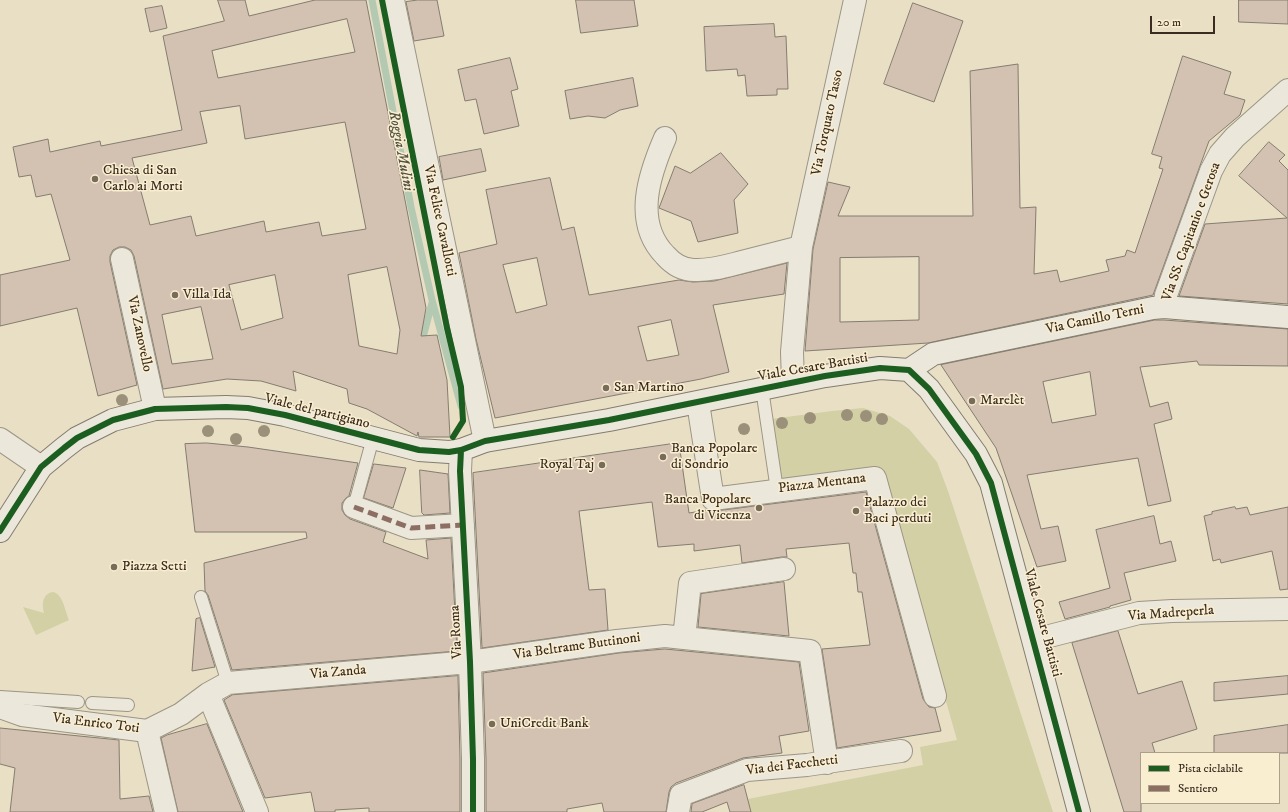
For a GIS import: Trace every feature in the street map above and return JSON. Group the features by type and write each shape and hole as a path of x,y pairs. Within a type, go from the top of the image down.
{"street":[{"name":"Via Felice Cavallotti","path":"392,0 485,442"},
{"name":"Via Torquato Tasso","path":"793,382 792,352 801,247 855,0"},
{"name":"Via SS. Capitanio e Gerosa","path":"1164,307 1166,295 1211,171 1220,154 1235,137 1288,90"},
{"path":"665,138 654,164 647,191 646,214 651,234 662,252 670,261 681,267 692,270 704,270 801,247"},
{"name":"Via Zanovello","path":"122,259 155,409"},
{"name":"Via Camillo Terni","path":"909,370 933,354 1153,308 1164,307 1288,317"},
{"name":"Viale Cesare Battisti","path":"485,442 698,403 793,382 880,368 909,370 929,389 976,454 991,483 1079,812"},
{"name":"Piazza Mentana","path":"698,403 713,499 875,478 935,696"},
{"name":"Viale del partigiano","path":"0,532 41,467 77,438 119,418 155,409 226,407 248,408 285,415 420,450 449,452 461,450 485,442"},
{"path":"0,439 41,467"},
{"name":"Via Roma","path":"461,450 460,471 470,662 473,812"},
{"path":"354,507 410,528 463,525"},
{"path":"684,638 690,583 784,569"},
{"name":"Via Madreperla","path":"1034,640 1139,614 1172,611 1288,609"},
{"name":"Via Beltrame Buttinoni","path":"470,662 665,636 810,651 827,762"},
{"name":"Via Zanda","path":"208,694 228,682 470,662"},
{"path":"208,694 257,812"},
{"name":"Via Enrico Toti","path":"0,707 22,715 147,730 181,714 208,694"},
{"path":"147,730 166,812"},
{"name":"Via dei Facchetti","path":"678,812 681,794 747,770 827,762 901,751"}],"lane":[{"path":"762,389 777,490"},
{"path":"354,507 373,438"},
{"path":"202,597 228,682"},
{"path":"0,697 78,702"},
{"path":"92,702 128,705"}],"shaded area":[{"path":"863,408 890,416 909,429 937,462 948,491 1053,812 751,812 748,799 923,765 920,747 957,740 880,469 782,482 771,419"},
{"path":"49,593 56,593 61,599 69,620 36,635 23,607 44,613 43,603 45,597"}],"building":[{"path":"218,0 245,0 249,16 315,0 366,0 426,308 421,336 437,335 447,380 450,437 419,437 418,432 417,436 367,409 349,403 347,389 293,371 296,391 261,381 227,379 163,389 134,256 131,250 125,247 119,247 113,250 110,256 110,262 137,385 98,396 77,308 0,326 0,275 70,260 51,194 36,197 31,175 19,177 13,147 48,139 50,152 100,141 101,146 182,130 163,36 224,21","holes":["347,19 355,52 218,78 212,51","240,106 245,139 345,122 366,229 322,236 319,222 266,232 264,221 196,236 191,216 150,225 132,158 207,143 200,112","387,267 400,330 397,354 359,346 348,275","275,275 283,318 241,330 229,285","201,307 213,359 172,364 162,315"]},
{"path":"418,0 437,0 444,36 414,41 406,2"},
{"path":"576,0 634,0 638,26 581,33"},
{"path":"1239,0 1288,0 1288,24 1239,22"},
{"path":"913,3 963,21 934,102 884,84"},
{"path":"162,6 167,28 150,32 145,9"},
{"path":"774,24 775,37 786,36 788,89 777,89 777,95 747,96 745,75 738,76 737,69 706,71 704,27"},
{"path":"1183,56 1231,72 1224,94 1245,100 1240,115 1209,141 1153,295 928,343 805,351 813,249 828,182 850,187 838,216 973,216 970,71 1018,64 1020,208 1036,207 1034,274 1057,270 1060,282 1109,271 1106,260 1125,256 1127,250 1135,253 1163,169 1159,168 1162,157 1152,154","holes":["919,257 919,320 840,322 840,258"]},
{"path":"510,58 518,89 511,91 519,126 484,134 476,99 465,101 458,70"},
{"path":"633,78 638,106 620,110 605,118 588,116 570,119 565,91"},
{"path":"1269,142 1285,155 1279,161 1288,170 1288,304 1179,296 1205,224 1287,218 1239,176"},
{"path":"481,149 486,171 443,180 439,157"},
{"path":"721,153 748,184 734,200 738,233 698,242 691,221 659,208 675,166 690,173"},
{"path":"550,178 562,230 574,227 589,295 679,280 693,282 714,281 787,263 784,294 713,305 729,372 701,379 495,418 476,339 459,253 497,244 486,190","holes":["537,258 547,305 516,313 503,265","671,320 679,355 647,361 638,327"]},
{"path":"1155,320 1288,329 1288,366 1199,365 1197,361 1140,367 1150,407 1168,402 1172,419 1154,424 1171,501 1148,506 1138,458 1027,475 1041,529 1058,526 1066,561 1037,567 996,448 941,365","holes":["1090,372 1096,415 1052,423 1043,382"]},
{"path":"207,443 248,447 358,463 349,496 342,503 342,510 345,515 350,519 386,532 383,542 428,559 426,540 451,538 457,651 232,670 208,595 205,591 204,563 307,538 306,532 195,532 185,444"},
{"path":"679,443 689,513 866,492 923,699 929,707 935,708 941,731 837,748 822,649 870,645 862,592 858,592 856,573 853,573 849,543 786,549 787,557 742,563 740,545 694,551 694,544 658,547 652,502 579,511 589,590 605,589 608,630 482,648 473,473"},
{"path":"374,464 406,468 393,508 364,498"},
{"path":"420,470 448,474 450,513 424,515 422,513"},
{"path":"1235,507 1236,509 1247,507 1250,515 1288,507 1288,589 1280,590 1272,551 1221,563 1220,559 1213,561 1204,516 1212,514 1212,512"},
{"path":"1154,516 1160,544 1171,541 1176,561 1124,573 1131,600 1065,619 1059,602 1110,588 1096,530"},
{"path":"784,582 789,636 698,627 701,594"},
{"path":"200,618 215,667 192,671 196,619"},
{"path":"1118,631 1138,694 1182,681 1197,729 1152,743 1155,752 1140,752 1141,812 1124,812 1072,643"},
{"path":"665,649 799,662 809,731 779,736 782,753 743,758 676,783 671,787 669,792 666,812 604,812 602,803 567,809 567,812 486,812 483,673 619,653"},
{"path":"458,676 460,812 369,812 369,808 335,810 335,812 315,812 311,792 265,798 224,700 232,695"},
{"path":"1288,676 1288,694 1214,701 1214,683"},
{"path":"207,724 243,812 178,812 161,738"},
{"path":"1288,725 1288,753 1214,752 1214,736"},
{"path":"0,728 119,740 120,799 149,796 153,812 10,812 15,768 0,764"},
{"path":"744,785 751,812 730,812 727,802 702,812 691,812 692,804"}],"waterway":[{"name":"Roggia Mulini","path":"372,0 411,207 432,300 461,406"},
{"path":"421,345 432,303"}],"marked path":[{"path":"354,507 411,528 463,525"}],"cycle path":[{"path":"382,0 447,328 461,387 463,421 453,437"},
{"path":"0,531 41,467 64,448 77,438 113,420 155,409 226,407 248,408 285,415 419,450 449,452 461,450 485,441 609,420 825,376 880,368 909,370 929,389 976,454 991,483 1079,812"},
{"path":"461,450 460,471 470,662 473,812"}],"place":[{"name":"Chiesa di San Carlo ai Morti","path":"95,179"},
{"name":"Villa Ida","path":"175,295"},
{"name":"San Martino","path":"606,388"},
{"name":"Marelèt","path":"972,401"},
{"name":"Banca Popolare di Sondrio","path":"663,457"},
{"name":"Royal Taj","path":"602,465"},
{"name":"Banca Popolare di Vicenza","path":"759,508"},
{"name":"Palazzo dei Baci perduti","path":"856,511"},
{"name":"Piazza Setti","path":"114,567"},
{"name":"UniCredit Bank","path":"492,724"}]}
